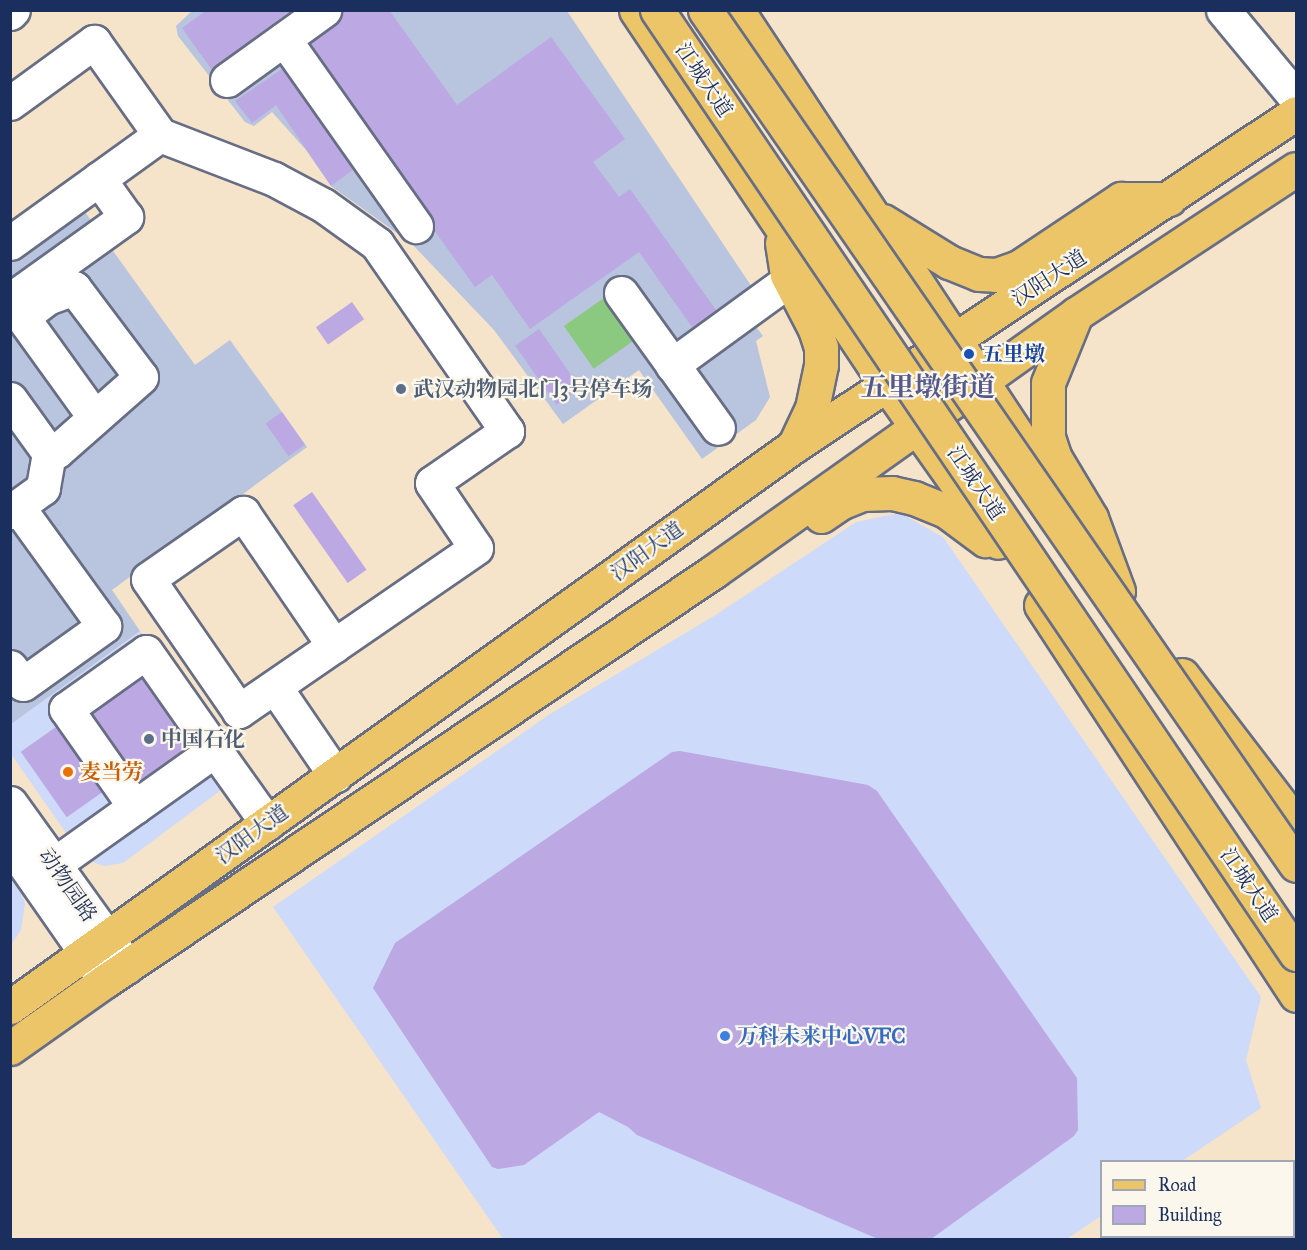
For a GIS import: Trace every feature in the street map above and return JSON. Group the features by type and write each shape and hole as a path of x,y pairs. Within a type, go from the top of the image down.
{"main road":[{"name":"江城大道","path":"636,10 887,385 1015,565 1296,995"},
{"name":"江城大道","path":"657,10 1296,954"},
{"name":"江城大道","path":"705,10 1296,865"},
{"path":"737,10 983,380 1118,591 1296,824"},
{"name":"汉阳大道","path":"10,1007 794,446 1296,113"},
{"name":"汉阳大道","path":"10,1048 116,973 713,572 1076,314 1296,170"},
{"path":"872,213 949,262 979,274 996,275 1019,267 1121,199 1169,199"},
{"path":"778,223 789,280 821,347 812,408 794,446"},
{"path":"1076,314 1048,382 1048,437 1055,458 1091,518 1118,591"},
{"path":"713,572 781,543 840,503 862,494 892,493 914,498 946,511 1015,565"}],"street":[{"path":"227,80 324,10"},
{"path":"1222,10 1296,98"},
{"path":"284,39 416,226"},
{"path":"10,103 94,42 160,135 274,179 323,205 377,244 507,431 432,483 476,548 284,681 239,711 148,579 243,513 334,646"},
{"path":"10,243 160,135"},
{"path":"14,305 126,217 99,179"},
{"path":"672,365 789,280"},
{"path":"14,305 46,298 74,288 141,377 57,451 50,453"},
{"path":"621,293 718,428"},
{"path":"14,305 95,418"},
{"path":"10,667 23,684 104,626 14,509 44,488 50,453 13,409"},
{"path":"135,807 66,709 146,652 267,823"},
{"path":"284,681 344,768"},
{"path":"53,865 215,750"},
{"name":"动物园路","path":"10,803 53,865 96,945"},
{"name":"动物园路","path":"10,844 96,945 116,973"}],"shaded area":[{"path":"193,10 567,11 756,293 743,310 763,336 756,341 770,397 756,420 702,459 639,370 563,424 494,330 411,243 331,186 306,150 272,112 254,126 245,122 178,36 176,26"},
{"path":"80,208 195,365 230,340 307,447 112,590 140,631 11,724 10,256"},
{"path":"900,513 943,537 1261,997 1246,1060 1261,1108 1183,1160 1100,1160 1100,1217 1067,1239 503,1239 273,907 550,714 714,616 856,522"},
{"path":"140,631 244,773 123,863 104,866 95,863 78,850 11,754 10,724"},
{"path":"11,875 20,888 25,904 21,930 11,945"}],"green space":[{"path":"604,298 634,341 594,369 564,326"}],"building":[{"path":"207,10 291,10 212,70 182,28"},
{"path":"342,10 389,10 457,105 551,37 625,139 593,162 619,197 630,189 716,310 692,327 639,252 530,329 492,275 475,287 434,230 431,215 310,43 335,25"},
{"path":"282,69 353,170 331,186 276,105 252,123 235,101"},
{"path":"352,302 364,319 328,344 316,327"},
{"path":"539,329 580,388 557,405 515,346"},
{"path":"282,412 305,445 289,456 266,423"},
{"path":"312,492 366,570 348,583 293,505"},
{"path":"142,678 190,746 140,781 92,713"},
{"path":"56,727 102,793 67,817 21,752"},
{"name":"万科未来中心VFC","path":"680,751 868,785 877,791 1077,1078 1078,1130 1074,1136 931,1239 878,1239 637,1135 628,1127 599,1112 524,1165 498,1169 492,1167 373,988 395,943 672,752"}],"place":[{"name":"五里墩","path":"969,354"},
{"name":"武汉动物园北门3号停车场","path":"401,389"},
{"name":"中国石化","path":"149,739"},
{"name":"麦当劳","path":"68,772"},
{"name":"万科未来中心VFC","path":"725,1036"}],"district":[{"name":"五里墩街道","path":"928,387"}]}
